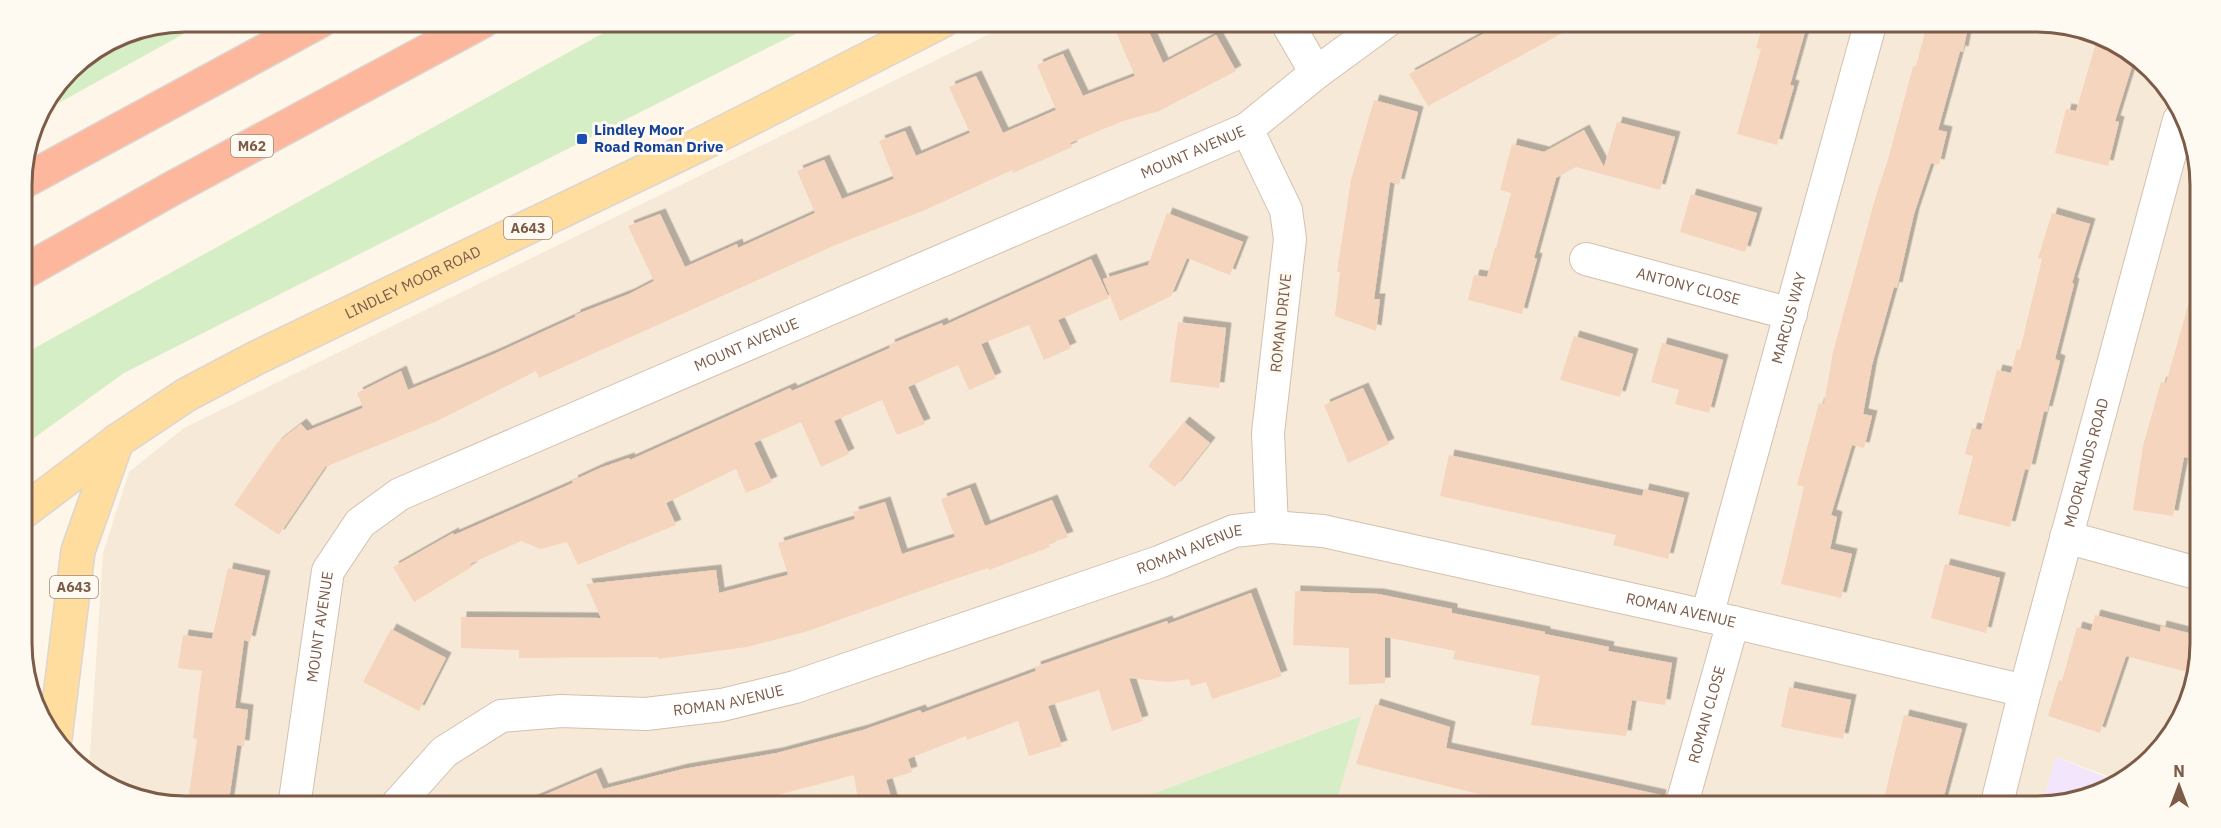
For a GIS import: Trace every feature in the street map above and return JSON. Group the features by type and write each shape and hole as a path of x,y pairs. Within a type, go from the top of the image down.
{"highway":[{"path":"32,177 300,32"},
{"name":"M62","path":"32,267 173,188 463,32"}],"main road":[{"name":"LINDLEY MOOR ROAD","path":"32,505 117,441 186,395 256,358 701,144 920,32"},
{"name":"A643","path":"56,728 78,551 117,441"}],"street":[{"path":"1292,32 1316,74"},
{"name":"MOUNT AVENUE","path":"296,796 328,571 360,523 400,494 1247,129 1372,32"},
{"name":"MARCUS WAY","path":"1720,619 1791,314 1867,32"},
{"name":"MOORLANDS ROAD","path":"1999,796 2177,126"},
{"name":"ROMAN DRIVE","path":"1247,129 1286,210 1290,239 1268,433 1272,527"},
{"name":"ANTONY CLOSE","path":"1586,259 1791,314"},
{"name":"ROMAN AVENUE","path":"405,796 444,752 501,716 561,711 646,714 733,702 795,687 1159,562 1234,531 1272,527 1323,531 1720,619 2025,692"},
{"path":"2066,537 2190,570"},
{"name":"ROMAN CLOSE","path":"1683,796 1720,619"}],"shaded area":[{"path":"994,32 2056,33 2104,47 2137,69 2164,99 2174,117 2187,155 2190,184 2190,644 2187,673 2174,711 2164,729 2137,759 2111,777 2056,757 2044,796 1338,796 1360,716 1146,796 184,796 155,794 117,781 89,763 103,553 129,472 184,428"},
{"path":"2056,757 2109,778 2076,791 2044,796"}],"green space":[{"path":"187,32 53,106 76,76 108,52 126,43 155,34"},
{"path":"605,32 799,32 124,373 32,439 32,349"},
{"path":"1361,716 1338,796 1146,796"}],"building":[{"path":"1116,32 1149,32 1163,63 1216,35 1236,71 1159,111 1123,121 1070,143 1072,147 1013,173 1012,170 925,210 838,244 539,378 536,371 437,421 325,467 279,535 234,505 277,443 301,424 307,431 363,408 357,393 401,371 408,390 494,354 575,317 575,315 629,294 654,281 628,226 660,214 685,267 737,244 738,248 815,213 797,171 824,160 842,199 894,179 879,141 905,131 916,156 970,133 949,87 976,76 1003,133 1056,110 1037,65 1063,54 1083,96 1135,76"},
{"path":"1487,32 1565,32 1428,106 1409,74"},
{"path":"1761,32 1805,32 1790,85 1794,86 1777,145 1737,134 1761,49 1756,48"},
{"path":"1925,32 1967,32 1963,52 1960,51 1938,130 1947,132 1939,165 1931,163 1914,214 1897,288 1894,287 1872,365 1863,414 1872,416 1864,448 1852,445 1831,515 1837,517 1830,549 1852,554 1841,598 1781,584 1804,487 1797,485 1819,403 1824,404 1833,352 1913,66 1916,66"},
{"path":"2096,44 2122,57 2132,65 2115,121 2119,122 2108,166 2055,153 2066,109 2076,111"},
{"path":"1374,100 1418,112 1399,185 1390,182 1374,299 1380,299 1376,331 1335,316 1340,272 1337,272 1351,180"},
{"path":"1617,122 1675,137 1660,190 1576,167 1556,178 1534,258 1537,259 1522,314 1468,300 1474,275 1487,277 1496,248 1511,193 1500,190 1512,144 1544,152 1584,130 1604,167"},
{"path":"1691,194 1757,213 1745,252 1680,232"},
{"path":"1167,213 1243,242 1230,275 1187,258 1171,296 1120,321 1103,279 1148,265"},
{"path":"2052,213 2090,224 2072,283 2074,284 2055,359 2060,361 2047,412 2044,411 2030,470 2025,469 2010,527 1958,514 1973,456 1965,454 1972,428 1981,430 1997,370 2011,373 2017,349 2020,350 2042,259 2038,258"},
{"path":"1091,259 1109,298 1058,320 1071,348 1044,360 1029,325 981,344 996,378 969,390 958,365 908,387 925,424 897,435 882,400 834,421 849,454 821,467 801,422 754,443 772,482 746,493 736,469 666,503 676,525 578,565 567,542 541,549 521,541 470,564 472,567 414,602 393,567 453,533 454,535 573,483 572,481 600,468 629,458 630,460 790,388 792,391 890,348 889,345 942,323 943,326"},
{"path":"2190,299 2190,458 2184,457 2173,516 2133,510 2143,446 2161,382 2166,383"},
{"path":"1178,322 1226,328 1219,388 1170,382"},
{"path":"1574,336 1633,354 1620,397 1560,380"},
{"path":"1662,343 1723,360 1709,413 1675,404 1679,390 1651,382"},
{"path":"1363,388 1389,444 1348,463 1324,405"},
{"path":"1184,422 1210,443 1175,487 1148,466"},
{"path":"1449,455 1642,496 1644,489 1684,498 1668,559 1613,545 1616,535 1440,496"},
{"path":"970,488 985,526 1052,500 1068,537 1048,544 1050,547 989,570 988,568 940,584 808,631 747,647 658,659 658,657 519,658 519,650 461,648 461,617 601,618 586,584 716,570 719,593 788,575 778,543 855,519 853,512 885,502 902,554 955,537 941,499"},
{"path":"1945,564 2000,578 1986,633 1931,618"},
{"path":"228,568 265,576 250,642 244,640 235,708 248,710 244,746 237,745 230,796 189,796 197,739 193,738 202,671 178,668 183,635 212,639"},
{"path":"1295,591 1378,594 1452,609 1452,613 1609,647 1608,651 1672,663 1665,705 1632,700 1626,736 1531,725 1540,676 1453,659 1455,651 1385,637 1385,683 1349,685 1349,648 1293,645"},
{"path":"1251,593 1282,676 1212,699 1206,682 1191,686 1189,679 1168,682 1129,678 1143,721 1112,731 1099,690 1048,706 1062,746 1029,756 1018,721 967,740 966,736 908,759 912,772 886,780 891,796 857,796 854,775 774,796 542,796 596,773 603,789 683,769 777,753 863,730 920,710 922,713 1036,671 1035,667 1167,621 1168,624"},
{"path":"2095,615 2160,632 2161,626 2190,633 2187,672 2126,656 2100,733 2048,716 2059,680 2062,681 2077,627 2091,631"},
{"path":"391,629 446,658 419,711 363,682"},
{"path":"1789,687 1851,700 1843,739 1781,727"},
{"path":"1375,704 1450,727 1446,748 1661,795 1487,796 1356,764"},
{"path":"1904,715 1962,729 1944,796 1885,796"}],"place":[{"name":"Lindley Moor Road Roman Drive","path":"582,139"}]}
